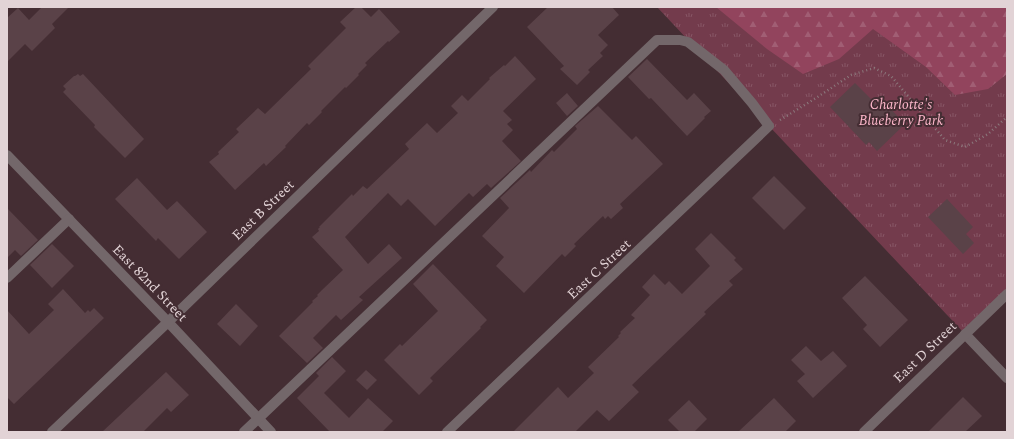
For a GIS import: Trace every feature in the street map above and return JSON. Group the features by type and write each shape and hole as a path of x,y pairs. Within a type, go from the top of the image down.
{"street":[{"name":"East B Street","path":"52,432 168,322 493,7"},
{"path":"244,432 656,40 680,40 688,42 724,70 769,126"},
{"name":"East C Street","path":"447,432 769,126"},
{"name":"East 82nd Street","path":"7,155 168,322 271,432"},
{"path":"7,278 69,220"},
{"name":"East D Street","path":"864,432 1007,294"},
{"path":"965,334 1007,378"}],"path":[{"path":"769,126 816,98 850,75 874,68 891,76 945,140 965,148 988,134 1007,117"}],"green space":[{"name":"Charlotte's Blueberry Park","path":"657,7 1007,7 1007,294 965,334"},
{"path":"716,7 1007,7 1007,74 988,89 955,95 926,67 873,29 839,59 803,74 767,49"}],"building":[{"path":"42,7 69,7 52,24 55,28 32,51 25,44 7,62 7,18 18,8 29,20"},
{"path":"356,7 361,7 371,17 379,9 400,32 389,42 388,41 365,63 367,65 358,74 359,75 321,111 322,112 309,125 307,123 285,146 286,147 266,166 264,163 235,190 209,162 219,154 218,152 239,132 236,129 258,108 265,114 311,69 308,66 346,28 340,22"},
{"path":"548,7 612,7 619,15 598,35 608,45 600,53 603,56 588,70 590,72 577,85 560,69 564,66 527,27"},
{"path":"515,56 536,79 503,111 512,120 507,124 513,130 502,141 521,161 491,188 487,184 473,197 469,193 435,226 408,199 401,206 388,193 345,237 368,264 389,244 402,258 359,297 363,300 341,320 336,315 313,338 323,348 307,363 279,336 313,302 312,301 318,296 317,295 343,270 312,237 319,231 319,227 352,194 353,196 363,186 367,189 409,149 405,144 427,123 437,133 458,113 451,106 462,95 468,101 490,79 489,78"},
{"path":"647,59 687,100 694,93 711,111 687,136 651,98 649,99 628,77"},
{"path":"78,74 80,76 83,74 144,139 125,158 94,127 95,125 63,92 66,89 63,86"},
{"path":"855,83 883,111 888,106 905,124 877,151 869,142 866,145 830,107"},
{"path":"567,93 578,106 567,116 556,103"},
{"path":"598,106 632,140 636,136 663,164 620,204 623,208 611,219 608,216 605,219 603,216 574,244 576,246 565,257 562,254 524,293 496,266 504,257 482,236 509,208 500,198 530,170 531,172 552,150 554,152 577,129 575,126"},
{"path":"774,176 806,208 784,230 752,198"},
{"path":"137,178 167,210 177,201 207,232 179,259 158,238 156,241 115,199"},
{"path":"947,199 973,227 966,234 974,243 963,254 928,217"},
{"path":"7,208 38,240 21,256 15,250 7,258"},
{"path":"711,233 736,258 734,260 743,269 729,281 733,285 704,312 706,314 632,385 639,392 609,421 597,410 575,432 513,432 558,387 568,398 594,373 588,367 619,337 620,332 635,318 631,315 650,295 642,287 654,274 665,285 669,281 682,294 710,266 695,249"},
{"path":"52,244 74,266 52,288 30,265"},
{"path":"433,264 487,320 480,327 481,328 430,378 433,381 419,395 384,360 400,344 402,346 438,311 413,284"},
{"path":"865,276 908,320 880,347 863,329 867,325 842,298"},
{"path":"63,289 85,313 88,310 90,312 94,308 104,318 14,404 7,397 7,310 29,334 54,310 48,304"},
{"path":"236,304 258,326 240,346 217,324"},
{"path":"806,346 821,361 833,351 847,366 813,398 797,381 805,374 791,360"},
{"path":"332,357 346,371 324,393 349,418 368,398 393,421 382,432 330,432 297,398 319,376 316,373"},
{"path":"366,370 377,380 367,390 356,380"},
{"path":"166,372 189,395 171,412 167,408 143,432 102,432"},
{"path":"963,397 982,416 965,432 928,432"},
{"path":"774,398 796,421 785,432 738,432"},
{"path":"689,400 707,419 694,432 680,432 668,420"}]}
